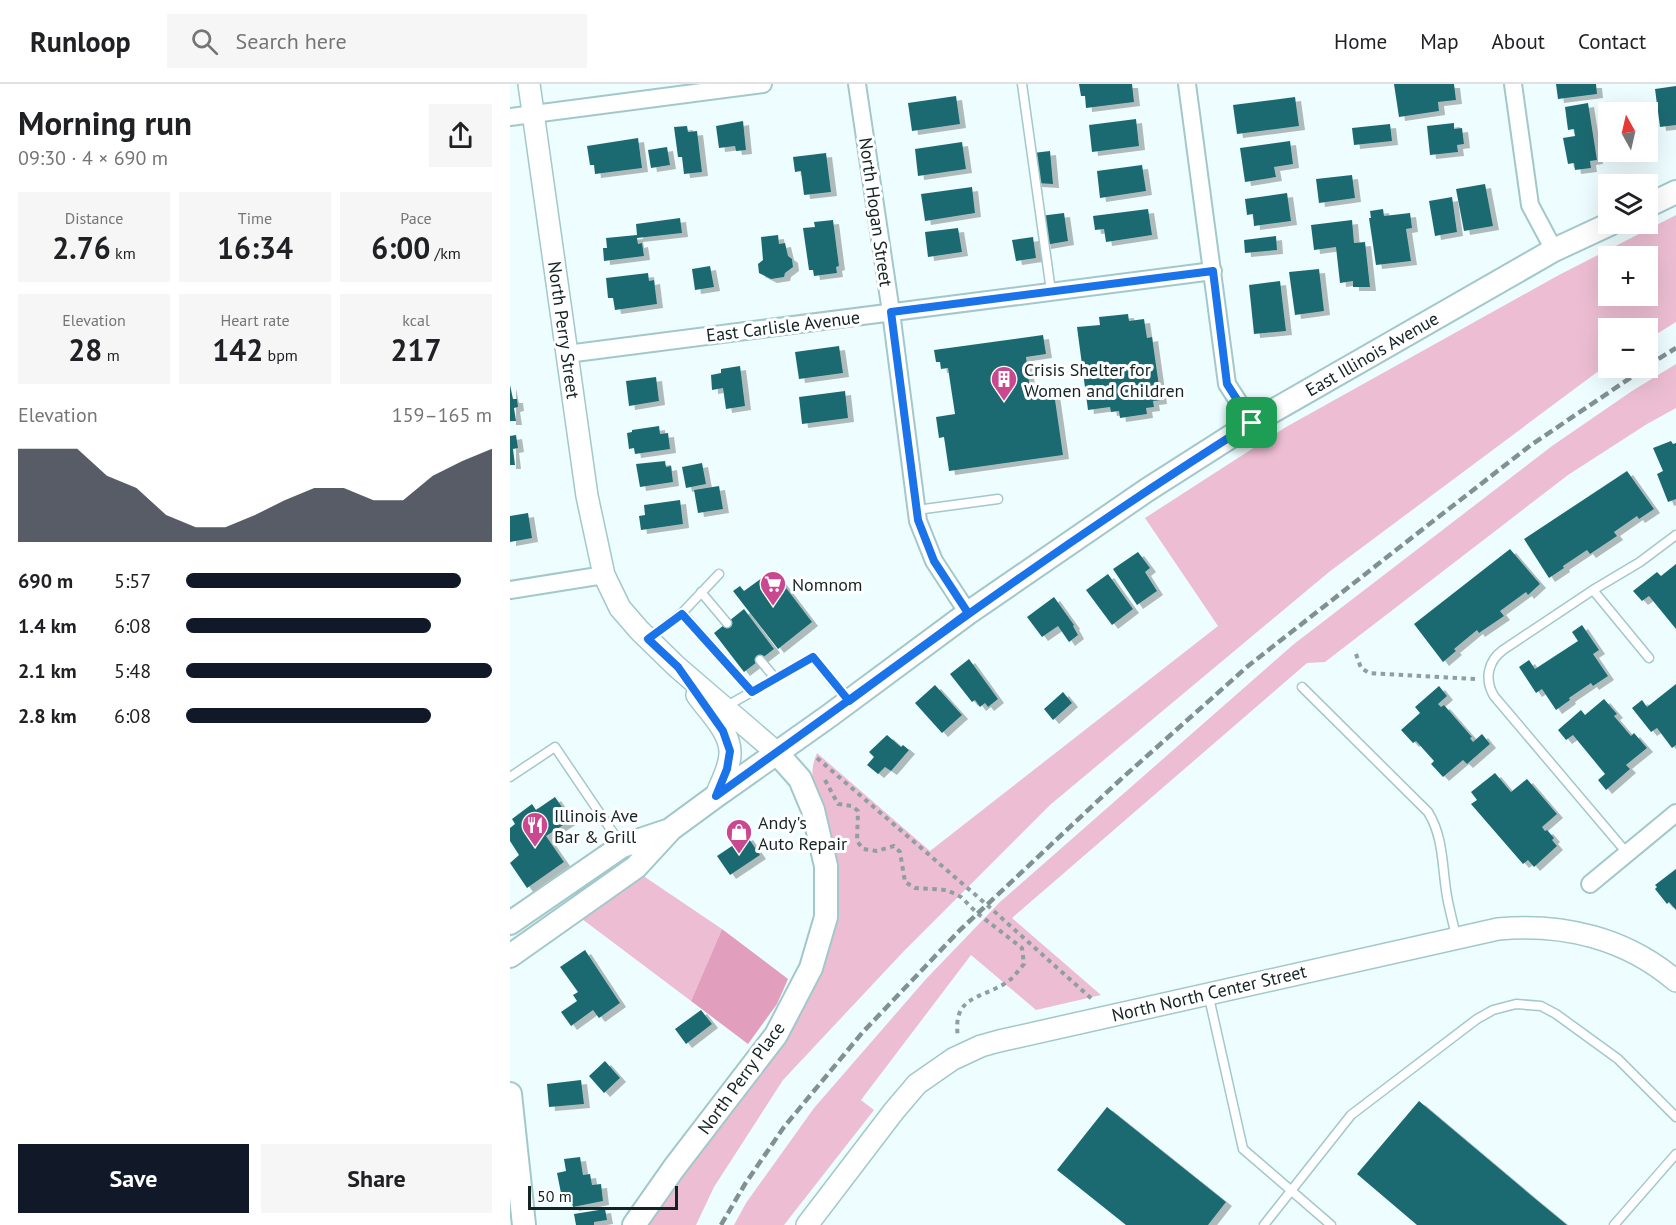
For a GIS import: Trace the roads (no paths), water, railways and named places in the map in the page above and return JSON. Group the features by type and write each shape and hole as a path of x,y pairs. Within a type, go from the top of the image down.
{"main road":[{"path":"1658,201 1676,192"},
{"name":"East Illinois Avenue","path":"510,954 636,867 671,829 776,752 968,613 1147,490 1252,423 1554,250 1598,230"},
{"name":"North Perry Place","path":"634,1225 674,1168 776,1035 811,968 826,917 826,866 813,810 800,778 776,752"},
{"name":"East Illinois Avenue","path":"510,923 622,846 671,829"},
{"path":"510,954 534,907"},
{"path":"510,1094 522,1219"}],"street":[{"name":"North Perry Street","path":"529,84 587,496 598,555 604,574"},
{"path":"510,117 696,88 762,84"},
{"name":"North Hogan Street","path":"857,84 891,312 918,520 934,561 968,613"},
{"path":"1187,84 1227,384 1252,423"},
{"path":"1513,84 1530,205 1554,250"},
{"name":"East Carlisle Avenue","path":"567,354 1213,271"},
{"path":"510,590 604,574 620,608 648,639 776,752"},
{"path":"678,667 723,731 729,747 727,769 716,796"},
{"path":"1590,884 1676,813"},
{"path":"510,909 517,911 534,907"},
{"name":"North North Center Street","path":"807,1225 908,1093 926,1076 964,1053 999,1041 1456,937 1517,927 1581,933 1610,942 1658,967 1676,981"}],"lane":[{"path":"1022,84 1051,291"},
{"path":"917,510 998,499"},
{"path":"1627,853 1498,702 1491,691 1489,680 1491,664 1499,653 1593,590 1640,562 1676,535"},
{"path":"648,639 682,614 719,574"},
{"path":"1593,590 1649,658"},
{"path":"701,592 727,622"},
{"path":"682,614 752,692"},
{"path":"724,708 813,657 849,701"},
{"path":"760,660 775,678"},
{"path":"1302,687 1428,812 1440,840 1446,891 1456,937"},
{"path":"510,777 555,747 622,846"},
{"path":"1208,993 1243,1149 1331,1225"},
{"path":"1264,1225 1352,1115 1477,1019 1493,1010 1516,1004 1541,1006 1556,1014 1618,1059 1676,1117"},
{"path":"1614,1225 1676,1154"}],"railway":[{"path":"1658,359 1676,348"},
{"path":"721,1225 745,1184 784,1127 862,1033 960,930 1120,780 1248,666 1531,445 1630,378"}],"place":[{"name":"Crisis Shelter for Women and Children","path":"1004,402"},
{"name":"Nomnom","path":"773,607"},
{"name":"Illinois Ave Bar & Grill","path":"535,848"},
{"name":"Andy's Auto Repair","path":"739,855"}]}
